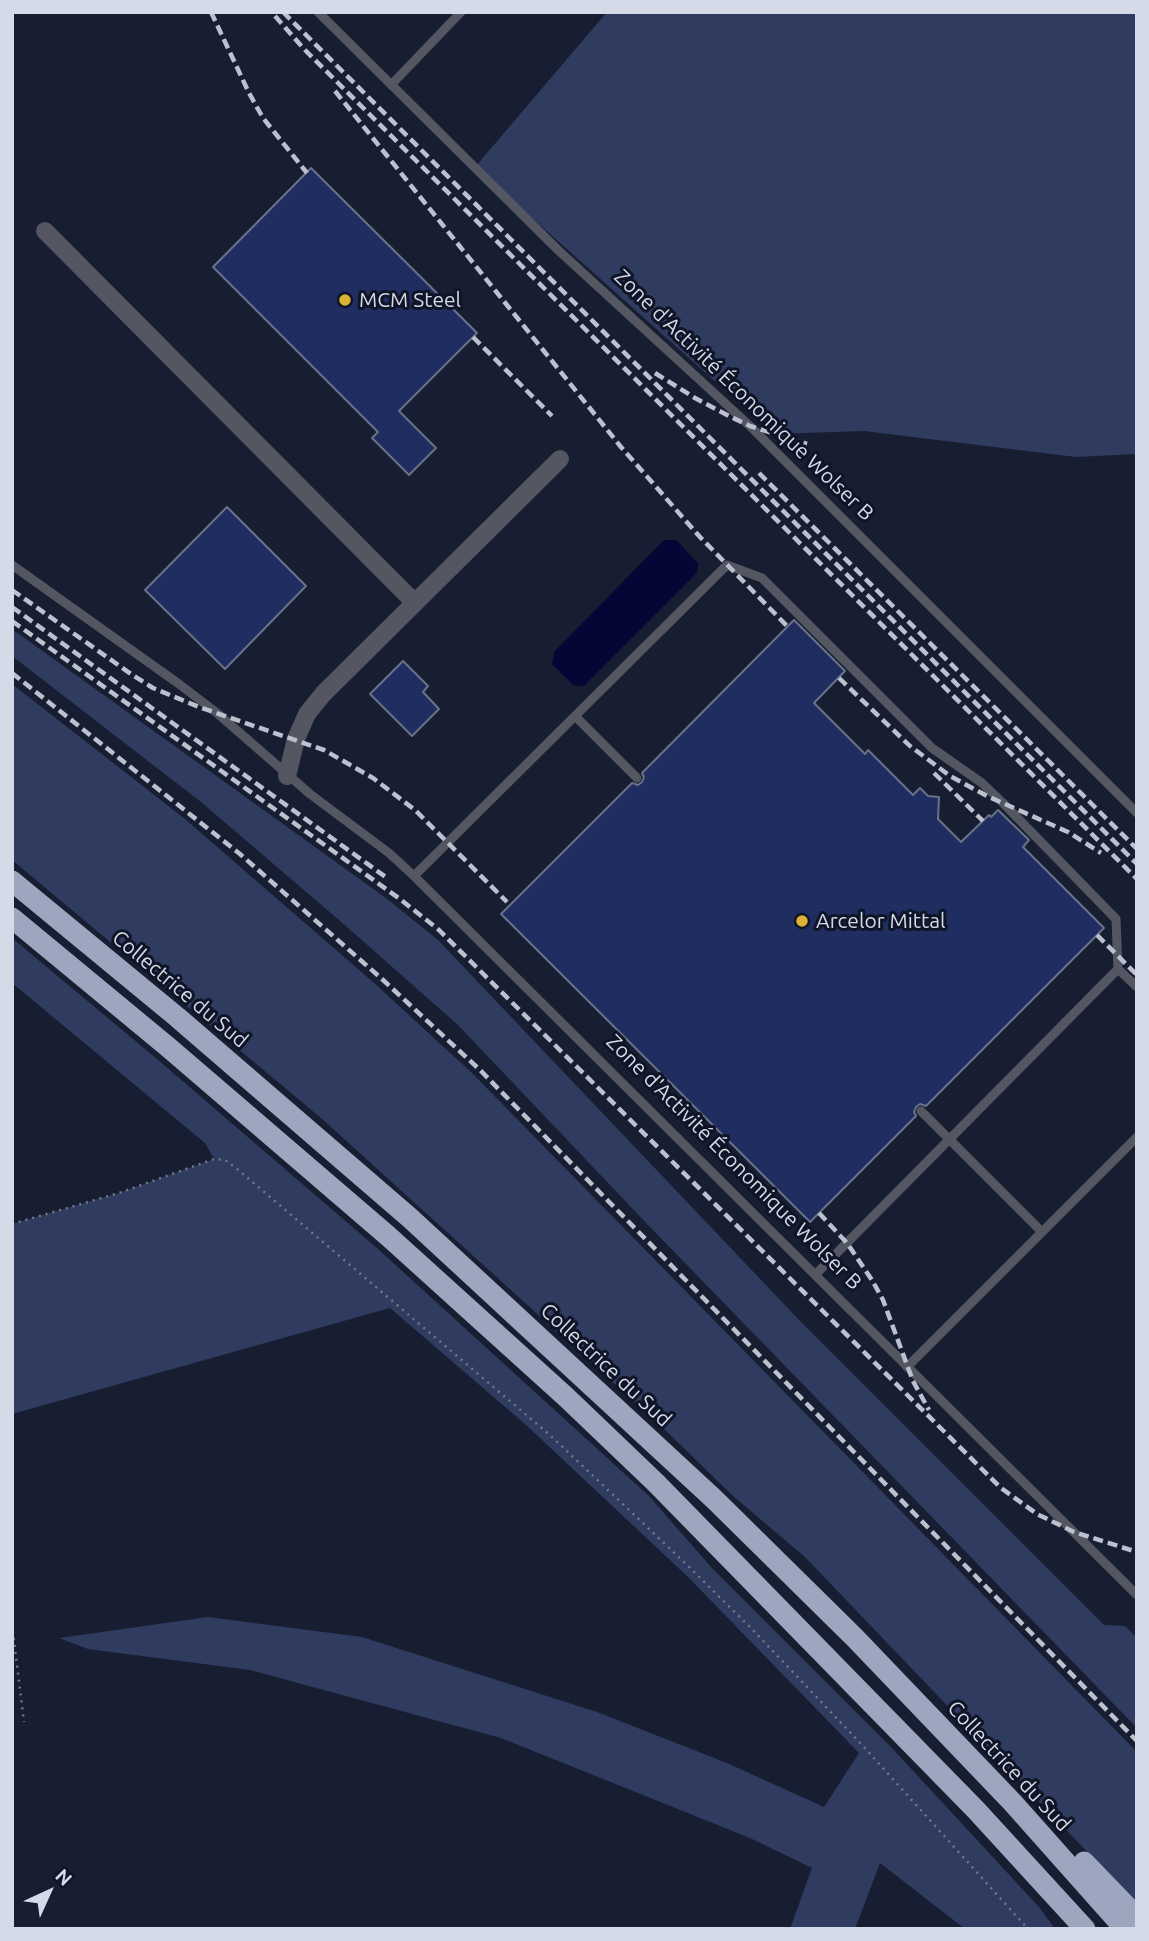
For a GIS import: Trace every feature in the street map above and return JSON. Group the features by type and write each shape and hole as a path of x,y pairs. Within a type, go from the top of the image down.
{"highway":[{"name":"Collectrice du Sud","path":"12,881 177,1017 399,1209 714,1499 845,1629 1013,1803 1125,1929"},
{"path":"12,918 378,1227 566,1397 666,1493 976,1810 1085,1929"},
{"path":"1013,1803 1083,1861 1137,1917"},
{"path":"976,1810 1066,1929"}],"street":[{"path":"45,231 415,603"},
{"path":"287,776 296,739 307,714 330,687 560,459"}],"lane":[{"name":"Zone d'Activité Économique Wolser B","path":"318,12 558,250 750,426 1137,813"},
{"path":"391,85 461,12"},
{"name":"Zone d'Activité Économique Wolser B","path":"12,565 179,684 287,776 389,853 1136,1592"},
{"path":"414,876 727,565 762,578 932,748 982,783 1003,803 1116,919 1118,969 1137,987"},
{"path":"575,716 637,778"},
{"path":"815,1275 1118,969"},
{"path":"921,1111 1042,1232"},
{"path":"907,1367 1137,1137"}],"path":[{"path":"12,1224 119,1193 214,1160 225,1160 551,1437 684,1562 806,1685 1028,1929"},
{"path":"12,1624 24,1722"}],"shaded area":[{"path":"607,12 1137,12 1137,454 1076,457 864,431 774,434 475,167"},
{"path":"664,540 676,540 698,563 697,573 584,686 573,685 552,664 554,652"},
{"path":"12,629 386,898 438,940 803,1324 1104,1625 1125,1626 1137,1638 1137,1728 649,1226 458,1025 201,802 12,656"},
{"path":"12,684 185,819 373,982 472,1073 1137,1752 1137,1904 805,1557 733,1496 661,1426 321,1118 12,860"},
{"path":"12,938 378,1249 649,1496 711,1567 892,1748 1039,1907 1055,1929 965,1929 880,1863 855,1929 790,1929 812,1868 750,1838 501,1738 250,1670 88,1649 59,1638 208,1617 362,1637 597,1712 727,1763 824,1807 859,1753 688,1577 526,1425 390,1308 12,1414 12,1224 119,1193 214,1159 205,1143 12,983"}],"building":[{"name":"MCM Steel","path":"311,168 477,333 399,411 436,448 409,475 372,438 378,432 213,267"},
{"path":"227,507 306,586 225,669 145,590"},
{"name":"Arcelor Mittal","path":"794,620 845,671 814,703 865,754 868,750 913,795 920,788 928,796 939,797 938,819 961,842 989,815 991,817 998,810 1029,840 1023,847 1104,928 926,1106 920,1104 916,1107 916,1116 810,1222 501,914 632,783 638,785 642,782 642,773"},
{"path":"403,661 428,686 423,692 439,709 412,736 370,694"}],"railway":[{"path":"211,12 263,118 307,173"},
{"path":"283,12 1137,864"},
{"path":"275,16 304,49 1137,879"},
{"path":"335,91 621,447 700,537 787,626"},
{"path":"473,337 552,416"},
{"path":"655,373 695,398 750,426 807,444"},
{"path":"759,473 1137,849"},
{"path":"12,590 153,688 199,707 324,750 373,778 415,810 507,902"},
{"path":"12,607 387,878"},
{"path":"12,621 400,899 439,930 1001,1488 1037,1514 1074,1532 1137,1552"},
{"path":"12,673 240,854 480,1070 1137,1741"},
{"path":"839,678 910,746 950,776 987,796 1068,832 1101,853"},
{"path":"934,773 983,821"},
{"path":"1097,935 1137,975"},
{"path":"819,1213 847,1243 872,1280 883,1300 913,1381 929,1410"}],"place":[{"name":"MCM Steel","path":"345,300"},
{"name":"Arcelor Mittal","path":"802,921"}]}
